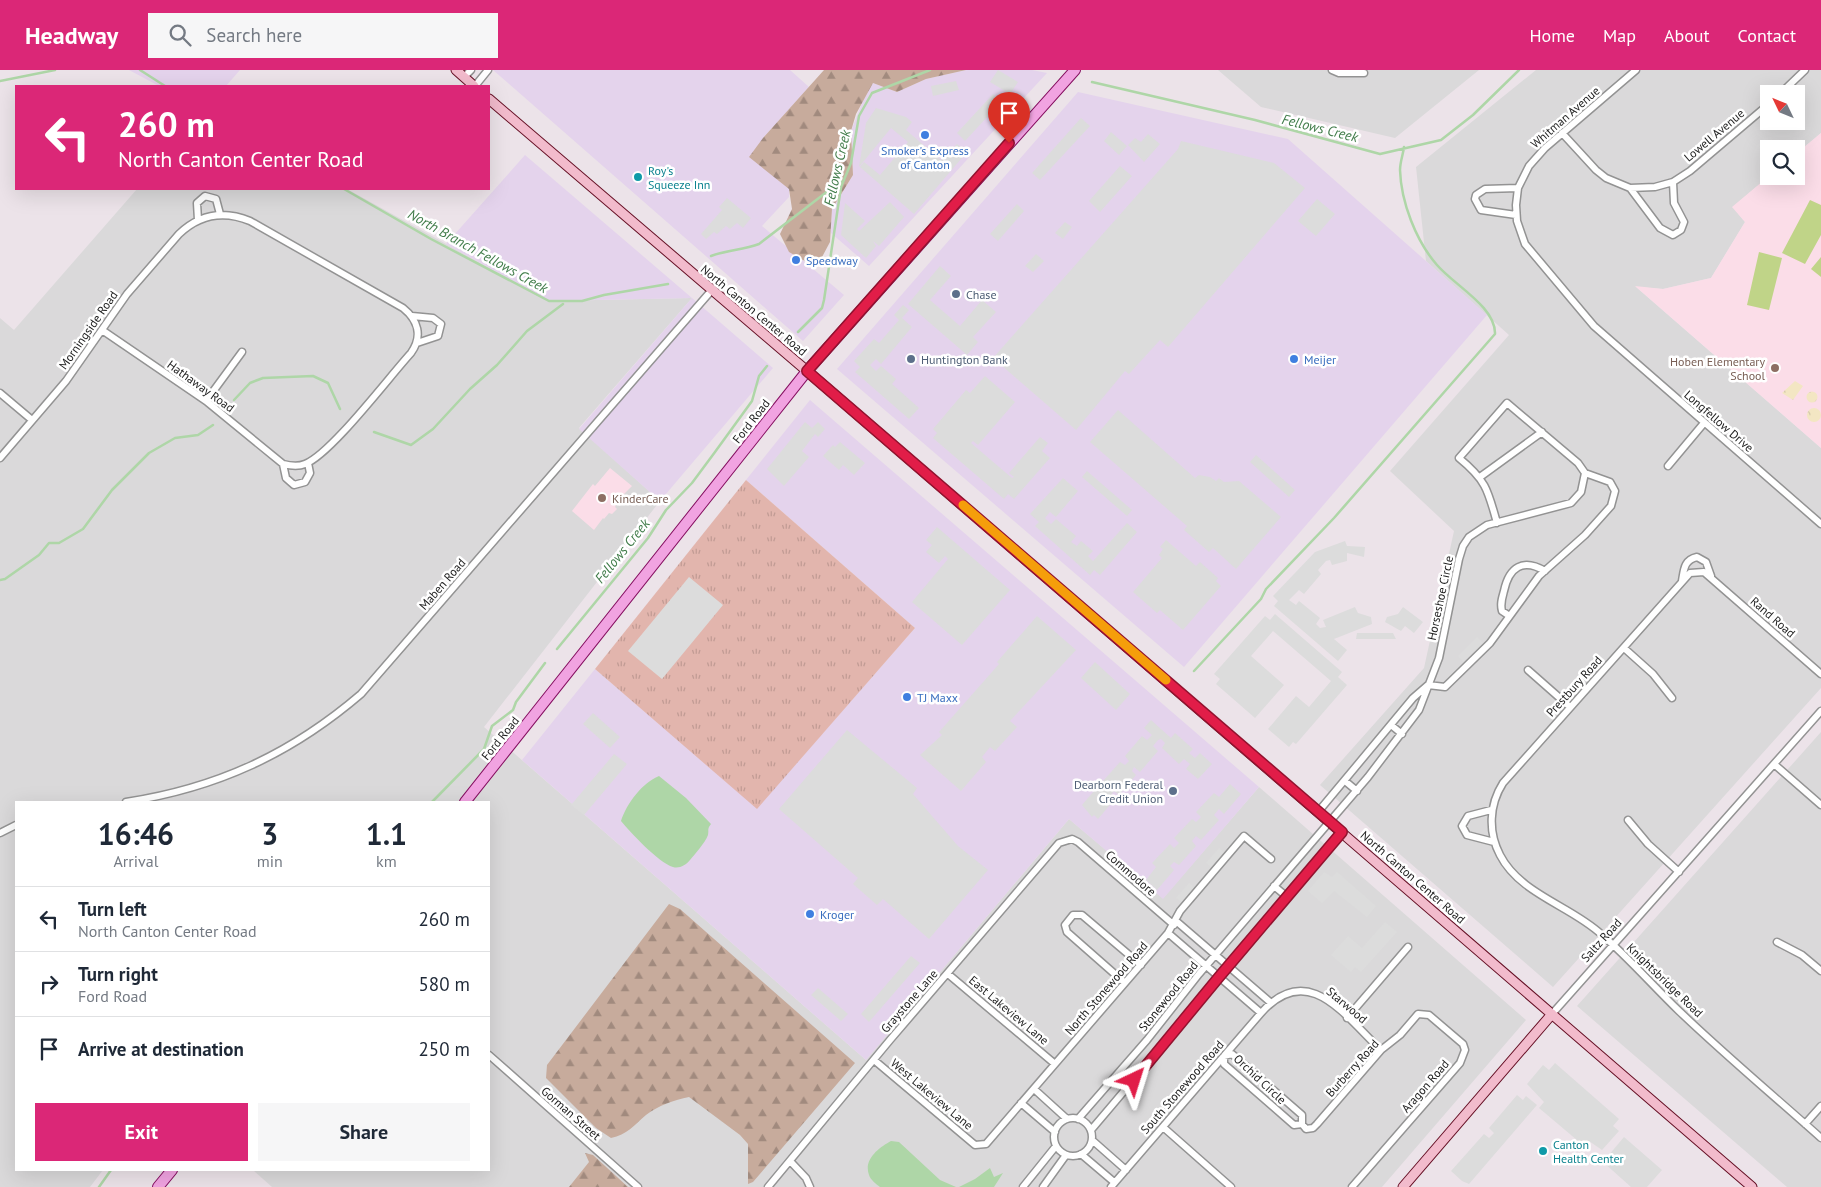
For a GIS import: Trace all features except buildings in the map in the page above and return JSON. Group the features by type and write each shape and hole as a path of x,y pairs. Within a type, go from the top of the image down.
{"main road":[{"path":"456,70 474,85"},
{"name":"Ford Road","path":"466,801 807,371 1075,70"},
{"name":"North Canton Center Road","path":"490,100 1752,1187"},
{"name":"Saltz Road","path":"1403,1187 1552,1014"},
{"path":"158,1187 171,1171"}],"street":[{"path":"464,77 471,70"},
{"path":"476,85 488,70"},
{"path":"1332,70 1339,73 1364,74"},
{"name":"Whitman Avenue","path":"1516,215 1518,188 1534,158 1636,70"},
{"path":"1789,85 1805,70"},
{"name":"Lowell Avenue","path":"1562,133 1596,170 1606,178 1630,188 1656,187 1673,182 1690,171 1760,112"},
{"path":"1630,188 1660,228 1673,235 1681,230 1684,222 1674,204 1673,182"},
{"path":"1516,215 1480,210 1475,200 1476,195 1485,189 1518,188"},
{"path":"198,220 197,203 205,196 216,198 220,214"},
{"name":"Morningside Road","path":"0,458 66,381 134,286 179,234 198,220 220,214 239,216 412,316 433,318 441,324 438,336 417,343"},
{"name":"Longfellow Drive","path":"1516,215 1525,244 1594,326 1821,524"},
{"name":"Maben Road","path":"131,801 189,790 247,769 314,730 348,705 374,680 711,291"},
{"path":"283,464 294,466 308,463 325,452 411,353 417,343 418,331 412,316"},
{"name":"Hathaway Road","path":"102,330 206,401 283,464 286,478 294,485 305,482 310,473 308,463"},
{"path":"206,401 242,352"},
{"path":"0,393 32,420"},
{"path":"1428,685 1445,687 1490,642 1508,615 1545,571 1585,535 1614,500 1615,491 1610,482 1586,474 1578,463 1507,403 1459,458 1480,477 1489,494 1497,523"},
{"path":"1668,466 1704,423"},
{"path":"1480,477 1542,432"},
{"name":"Horseshoe Circle","path":"1329,822 1357,791 1420,710 1428,685 1440,658 1463,546 1477,530 1571,503 1581,492 1586,474"},
{"name":"Rand Road","path":"1697,557 1706,562 1711,577"},
{"name":"Prestbury Road","path":"1682,581 1684,566 1690,559 1697,557"},
{"path":"1508,615 1502,611 1501,605 1507,579 1511,573 1517,567 1534,564 1545,571"},
{"name":"Rand Road","path":"1697,571 1704,572 1711,577 1821,674"},
{"name":"Prestbury Road","path":"1494,842 1491,810 1496,794 1503,784 1682,581 1690,573 1697,571"},
{"path":"1624,648 1653,674 1672,698"},
{"path":"1528,670 1570,707"},
{"name":"Horseshoe Circle","path":"1318,812 1413,698 1428,685"},
{"name":"Saltz Road","path":"1552,1014 1821,711"},
{"path":"1391,725 1402,734"},
{"path":"1774,764 1821,805"},
{"path":"1344,781 1357,791"},
{"path":"1491,810 1468,816 1462,826 1467,836 1494,842"},
{"path":"1628,820 1648,844 1679,872"},
{"name":"Stonewood Road","path":"1078,1119 1147,1040 1216,954 1329,822"},
{"path":"0,833 15,826"},
{"path":"1091,1130 1157,1055 1286,896 1342,832"},
{"name":"North Stonewood Road","path":"975,1145 986,1144 1034,1089 1168,933 1180,911 1244,836 1271,859"},
{"name":"Commodore","path":"1072,839 1175,923"},
{"name":"Graystone Lane","path":"768,1187 1059,843 1072,839"},
{"name":"Knightsbridge Road","path":"1494,842 1500,857 1531,888 1592,926 1643,972 1679,1011 1821,1138"},
{"path":"1274,886 1286,896"},
{"path":"1125,984 1067,932 1065,925 1069,920 1073,916 1082,915 1141,965"},
{"path":"1175,923 1216,954 1270,1002"},
{"path":"1168,933 1261,1013"},
{"path":"1777,942 1802,955 1821,972"},
{"path":"1347,1018 1408,947"},
{"name":"East Lakeview Lane","path":"948,974 1055,1064"},
{"name":"Starwood","path":"1270,1002 1288,991 1305,990 1320,995 1381,1050"},
{"name":"South Stonewood Road","path":"1112,1185 1270,1002"},
{"name":"Aragon Road","path":"1352,1187 1464,1057 1463,1044 1429,1014 1422,1013 1414,1018"},
{"name":"Burberry Road","path":"1304,1126 1313,1128 1381,1050 1400,1035 1414,1018"},
{"name":"Orchid Circle","path":"1232,1054 1302,1115 1304,1126 1294,1125 1224,1064 1224,1056 1232,1054"},
{"name":"Gorman Street","path":"490,1056 638,1187"},
{"name":"West Lakeview Lane","path":"874,1060 975,1145"},
{"path":"1034,1089 1067,1119"},
{"path":"1021,1103 1055,1132"},
{"path":"1805,1124 1821,1106"},
{"path":"1023,1187 1056,1146 1055,1132 1059,1124 1067,1119 1078,1119 1083,1121 1091,1130 1092,1140 1088,1148 1081,1154 1066,1155 1056,1146"},
{"path":"1163,1127 1231,1187"},
{"path":"1092,1140 1126,1170"},
{"path":"1081,1154 1112,1185"},
{"path":"1043,1187 1066,1155"},
{"path":"790,1160 806,1178 810,1187"}],"shaded area":[{"path":"129,70 240,70 227,85 157,85"},
{"path":"493,70 790,70 809,87 763,138 789,189 789,197 762,226 844,295 803,341"},
{"path":"966,70 1032,70 1047,73 869,266 831,233 832,209 853,175 851,131 864,98 873,83 897,92 926,79"},
{"path":"998,70 1018,82 1010,94 990,82"},
{"path":"1218,70 1479,70 1395,138 1261,107"},
{"path":"1536,70 1821,70 1821,133 1805,146 1805,140 1760,140 1760,184 1733,207 1745,222 1711,278 1663,289 1636,287 1821,448 1821,688 1553,987 1320,785 1424,668 1454,531 1390,471 1509,335 1426,261 1416,167"},
{"path":"956,81 959,90 933,96 931,86"},
{"path":"1078,92 1288,139 1487,315 1184,667 837,369"},
{"path":"993,94 1001,102 965,141 957,133"},
{"path":"876,108 906,117 912,122 906,130 941,160 957,144 967,152 914,214 860,167 864,162 880,175 908,142 891,128 859,167 866,123"},
{"path":"1081,118 1090,126 1040,180 1032,173"},
{"path":"1111,132 1127,146 1119,155 1104,141"},
{"name":"Hoben Elementary School","path":"1821,133 1821,448 1635,286 1663,289 1711,278 1745,222 1732,207 1760,184 1805,185 1805,146"},
{"path":"1148,134 1160,144 1144,162 1128,145 1135,138 1141,142"},
{"path":"1181,141 1274,163 1305,188 1168,347 1160,340 1129,374 1125,371 1076,430 993,358 1178,149"},
{"path":"525,155 692,298 549,301 446,244"},
{"path":"1120,166 1132,176 1100,212 1089,201"},
{"path":"136,190 349,190 549,301 692,298 579,428 660,501 484,727 866,1060 1069,819 1163,898 1259,787 1526,1020 1382,1187 272,1187 254,1171 490,1171 490,801 15,801 15,1171 102,1171 90,1187 0,1187 0,318 14,330"},
{"path":"727,198 751,218 743,228 737,223 730,229 726,226 717,234 714,232 706,239 701,234 722,210 719,207"},
{"path":"1317,199 1335,214 1316,236 1298,221"},
{"path":"1810,200 1821,205 1821,235 1805,264 1782,253"},
{"path":"890,202 904,217 879,246 873,241 876,246 866,258 841,235 845,203 865,221 857,229 859,231"},
{"path":"1017,204 1024,211 998,241 990,234"},
{"path":"1065,222 1072,227 1063,239 1055,233"},
{"path":"1759,252 1782,258 1769,310 1747,305"},
{"path":"1036,254 1044,261 1033,272 1025,266"},
{"path":"1821,257 1821,277 1811,269"},
{"path":"940,266 951,276 930,300 960,326 982,300 996,312 973,337 978,342 967,355 908,304"},
{"path":"692,298 773,368 660,501 579,429"},
{"path":"903,305 909,310 902,318 912,327 881,364 876,359 870,365 876,371 881,366 896,379 892,384 919,408 909,419 855,372 860,367 854,361 874,339 879,343 899,320 894,315"},
{"path":"985,376 1015,402 978,445 973,441 971,443 1012,478 1014,477 1009,473 1040,437 1048,443 1042,451 1050,458 1014,499 1008,494 1004,499 933,438 937,433 933,429 966,390 970,393"},
{"path":"810,400 1259,787 1163,899 1069,819 866,1060 522,760 595,669 757,808 915,628 746,480"},
{"path":"1118,410 1195,478 1199,475 1210,477 1216,481 1219,478 1224,482 1239,481 1281,517 1236,569 1213,548 1209,552 1184,530 1187,526 1090,442"},
{"path":"805,422 812,428 818,422 825,429 818,437 815,434 802,451 809,457 784,486 767,469"},
{"path":"840,442 865,463 854,475 843,465 839,470 823,456 833,445 835,447"},
{"path":"1256,455 1295,490 1289,497 1250,462"},
{"name":"KinderCare","path":"610,468 632,486 619,499 615,507 617,509 612,514 609,513 603,518 594,530 572,511 593,484 595,486"},
{"path":"1087,471 1132,510 1127,516 1082,477"},
{"path":"1063,478 1078,491 1056,517 1050,512 1045,518 1051,524 1056,519 1076,536 1071,542 1077,546 1081,541 1093,551 1088,556 1093,561 1127,523 1137,532 1100,575 1094,570 1090,575 1035,526 1039,522 1030,514"},
{"path":"937,527 1010,590 962,645 912,602 948,559 945,556 939,563 926,552 932,545 926,540"},
{"path":"1166,540 1196,566 1200,562 1218,578 1216,581 1221,586 1183,630 1160,610 1157,613 1133,592 1162,558 1159,555 1163,549 1160,547"},
{"path":"1345,541 1347,546 1365,547 1364,557 1347,553 1347,561 1332,565 1330,560 1326,561 1318,570 1321,574 1304,594 1299,590 1289,600 1296,605 1299,601 1320,618 1316,624 1320,628 1326,627 1323,620 1355,607 1358,613 1371,617 1372,624 1334,639 1347,650 1338,661 1274,606 1278,601 1273,596 1315,552"},
{"path":"689,577 723,605 662,679 628,651"},
{"path":"1403,607 1423,622 1414,633 1405,626 1401,631 1385,622 1387,617 1398,614"},
{"path":"1275,614 1342,672 1338,677 1347,685 1296,744 1293,742 1289,747 1268,729 1296,696 1309,707 1331,681 1273,631 1251,656 1284,685 1255,718 1216,684 1220,679 1214,674 1265,616 1270,620"},
{"path":"1037,616 1076,650 1010,721 1017,727 995,751 990,747 982,757 986,762 961,791 920,755 942,735 939,732 999,664 997,662"},
{"path":"1357,633 1393,633 1396,639 1356,639"},
{"path":"1477,637 1483,643 1463,662 1458,656"},
{"path":"1095,662 1130,694 1116,710 1081,678"},
{"path":"593,713 620,737 610,748 583,724"},
{"path":"1151,720 1171,738 1175,733 1193,749 1189,753 1195,758 1200,753 1212,764 1198,779 1186,769 1190,764 1184,759 1179,764 1162,748 1165,743 1161,739 1158,740 1153,746 1158,751 1140,772 1134,767 1132,771 1136,775 1119,795 1114,791 1111,795 1115,799 1098,819 1094,815 1092,817 1082,805 1099,785 1104,790 1108,786 1103,781 1120,762 1125,765 1129,761 1125,756 1142,736 1147,740 1152,735 1144,728"},
{"path":"847,730 917,788 913,794 958,846 988,870 929,939 883,899 877,905 853,884 858,878 779,809"},
{"path":"1821,732 1821,1187 1787,1187 1577,1006"},
{"path":"614,754 627,764 584,815 571,805"},
{"path":"659,776 686,798 711,824 708,835 702,845 688,862 680,867 673,867 660,860 621,821 627,807 636,794 647,783"},
{"path":"1230,784 1241,794 1224,814 1219,809 1214,815 1219,820 1201,840 1196,836 1192,841 1196,846 1179,865 1174,862 1170,866 1174,870 1157,890 1146,880 1156,867 1152,863 1170,844 1174,848 1179,843 1174,838 1192,819 1196,822 1201,817 1196,812 1214,793 1219,797"},
{"path":"1219,848 1224,852 1211,867 1206,863"},
{"path":"1324,872 1332,877 1337,872 1376,906 1367,917 1334,891 1322,903 1308,891"},
{"path":"1189,883 1194,887 1182,902 1176,898"},
{"path":"1385,922 1397,932 1361,972 1355,967 1351,972 1331,955 1348,936 1362,948"},
{"path":"911,956 920,963 869,1022 861,1014"},
{"path":"818,988 848,1014 841,1021 811,995"},
{"path":"1555,1063 1619,1119 1613,1126 1619,1131 1602,1150 1589,1141 1584,1146 1539,1108 1544,1102 1527,1084 1543,1065 1549,1070"},
{"path":"1517,1095 1523,1100 1526,1096 1537,1105 1469,1184 1462,1181 1451,1171 1484,1134 1489,1138 1494,1133 1489,1128"},
{"path":"1624,1137 1662,1170 1647,1187 1631,1187 1603,1162"},
{"path":"891,1141 899,1142 940,1180 956,1187 880,1187 870,1177 868,1164 878,1150"},
{"path":"990,1168 994,1177 1003,1173 994,1187 959,1187 975,1179"}],"green space":[{"path":"824,70 966,70 926,79 897,92 873,83 856,114 851,131 853,175 832,209 830,242 821,259 810,264 789,252 780,234 792,209 789,189 749,157 763,138"},
{"path":"1795,381 1803,386 1793,400 1782,393"},
{"path":"1812,391 1818,397 1812,403 1806,397"},
{"path":"1811,408 1817,408 1821,415 1817,422 1811,422 1807,418 1807,412"},
{"path":"746,480 915,628 757,809 595,669"},
{"path":"669,904 680,909 855,1063 753,1182 748,1184 748,1144 740,1135 689,1097 672,1101 656,1108 626,1132 611,1138 596,1128 546,1078 547,1065"},
{"path":"585,1153 593,1155 628,1187 569,1187 589,1162"}],"waterway":[{"name":"North Branch Fellows Creek","path":"0,81 55,70"},
{"name":"North Branch Fellows Creek","path":"140,70 163,85"},
{"name":"North Branch Fellows Creek","path":"798,332 822,308 841,187 851,163 859,116 872,93 930,70"},
{"name":"Fellows Creek","path":"1092,82 1255,120 1380,154 1441,140 1473,115 1519,70"},
{"path":"1194,671 1261,599 1266,589 1334,518 1495,334 1489,315 1482,306 1444,273 1429,255 1416,233 1403,195 1401,182 1400,167 1404,147"},
{"name":"North Branch Fellows Creek","path":"711,256 759,244 841,181"},
{"name":"North Branch Fellows Creek","path":"346,190 431,239 549,301 582,301 604,295 668,284"},
{"path":"374,432 411,445 433,429 470,389 497,365 527,331 563,304"},
{"name":"Fellows Creek","path":"557,649 648,538 666,510 692,483 752,401 759,376 767,366"},
{"path":"234,400 250,383 263,378 313,376 328,383 340,409"},
{"path":"0,580 5,579 39,555 49,543 59,543 83,529 112,490 149,453 175,438 198,435 213,425"},
{"name":"Fellows Creek","path":"433,801 484,749 492,726 513,710 516,702 545,663"},
{"name":"Fellows Creek","path":"99,1187 110,1171"}],"slow traffic":[{"path":"963,505 1166,680"}],"place":[{"name":"Smoker's Express of Canton","path":"925,135"},
{"name":"Roy's Squeeze Inn","path":"638,177"},
{"name":"Speedway","path":"796,260"},
{"name":"Chase","path":"956,294"},
{"name":"Huntington Bank","path":"911,359"},
{"name":"Meijer","path":"1294,359"},
{"name":"Hoben Elementary School","path":"1775,368"},
{"name":"KinderCare","path":"602,498"},
{"name":"TJ Maxx","path":"907,697"},
{"name":"Dearborn Federal Credit Union","path":"1173,791"},
{"name":"Kroger","path":"810,914"},
{"name":"Canton Health Center","path":"1543,1151"}],"route":[{"path":"1009,143 807,371 1342,832 1286,896 1157,1055 1134,1080"}]}
